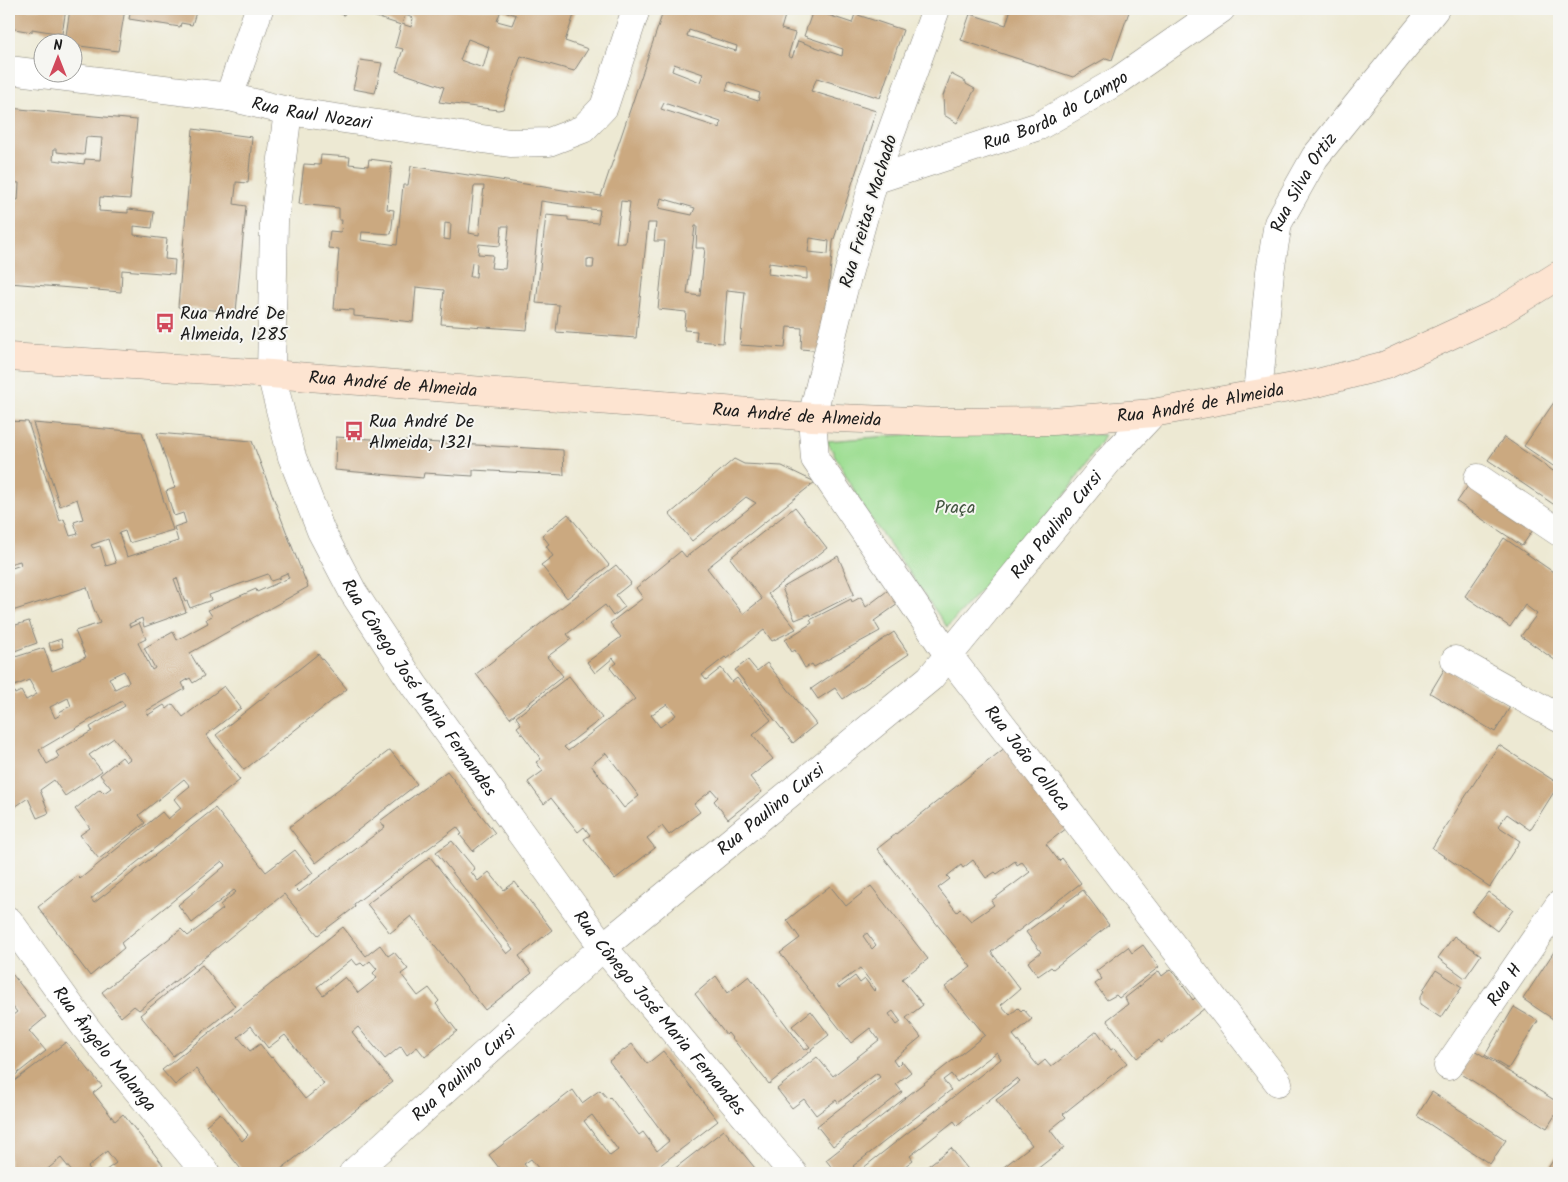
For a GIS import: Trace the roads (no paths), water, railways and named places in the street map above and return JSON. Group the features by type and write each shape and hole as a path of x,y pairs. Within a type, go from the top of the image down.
{"main road":[{"name":"Rua André de Almeida","path":"9,357 271,374 812,417 939,422 1053,421 1153,413 1258,392 1321,382 1386,365 1498,313 1559,275"}],"street":[{"path":"228,97 259,9"},
{"name":"Rua Raul Nozari","path":"9,70 228,97 288,111 510,143 548,142 583,129 604,107 636,9"},
{"name":"Rua Freitas Machado","path":"812,417 874,180 936,9"},
{"name":"Rua Borda do Campo","path":"874,180 1039,126 1119,80 1221,9"},
{"name":"Rua Silva Ortiz","path":"1258,392 1270,272 1278,223 1315,156 1434,9"},
{"name":"Rua Cônego José Maria Fernandes","path":"288,111 274,222 271,374 292,457 322,531 353,592 414,686 603,947 793,1173"},
{"name":"Rua Paulino Cursi","path":"353,1173 603,947 930,678 1110,458 1153,413"},
{"name":"Rua João Colloca","path":"812,417 815,458 949,656 1278,1082"},
{"path":"1478,478 1559,532"},
{"path":"1456,660 1559,718"},
{"name":"Rua H","path":"1448,1066 1559,905"},
{"name":"Rua Ângelo Malanga","path":"9,920 86,1028 206,1173"}],"place":[{"name":"Rua André De Almeida, 1285","path":"165,323"},
{"name":"Rua André De Almeida, 1321","path":"354,431"}],"park label":[{"name":"Praça","path":"955,507"}]}
